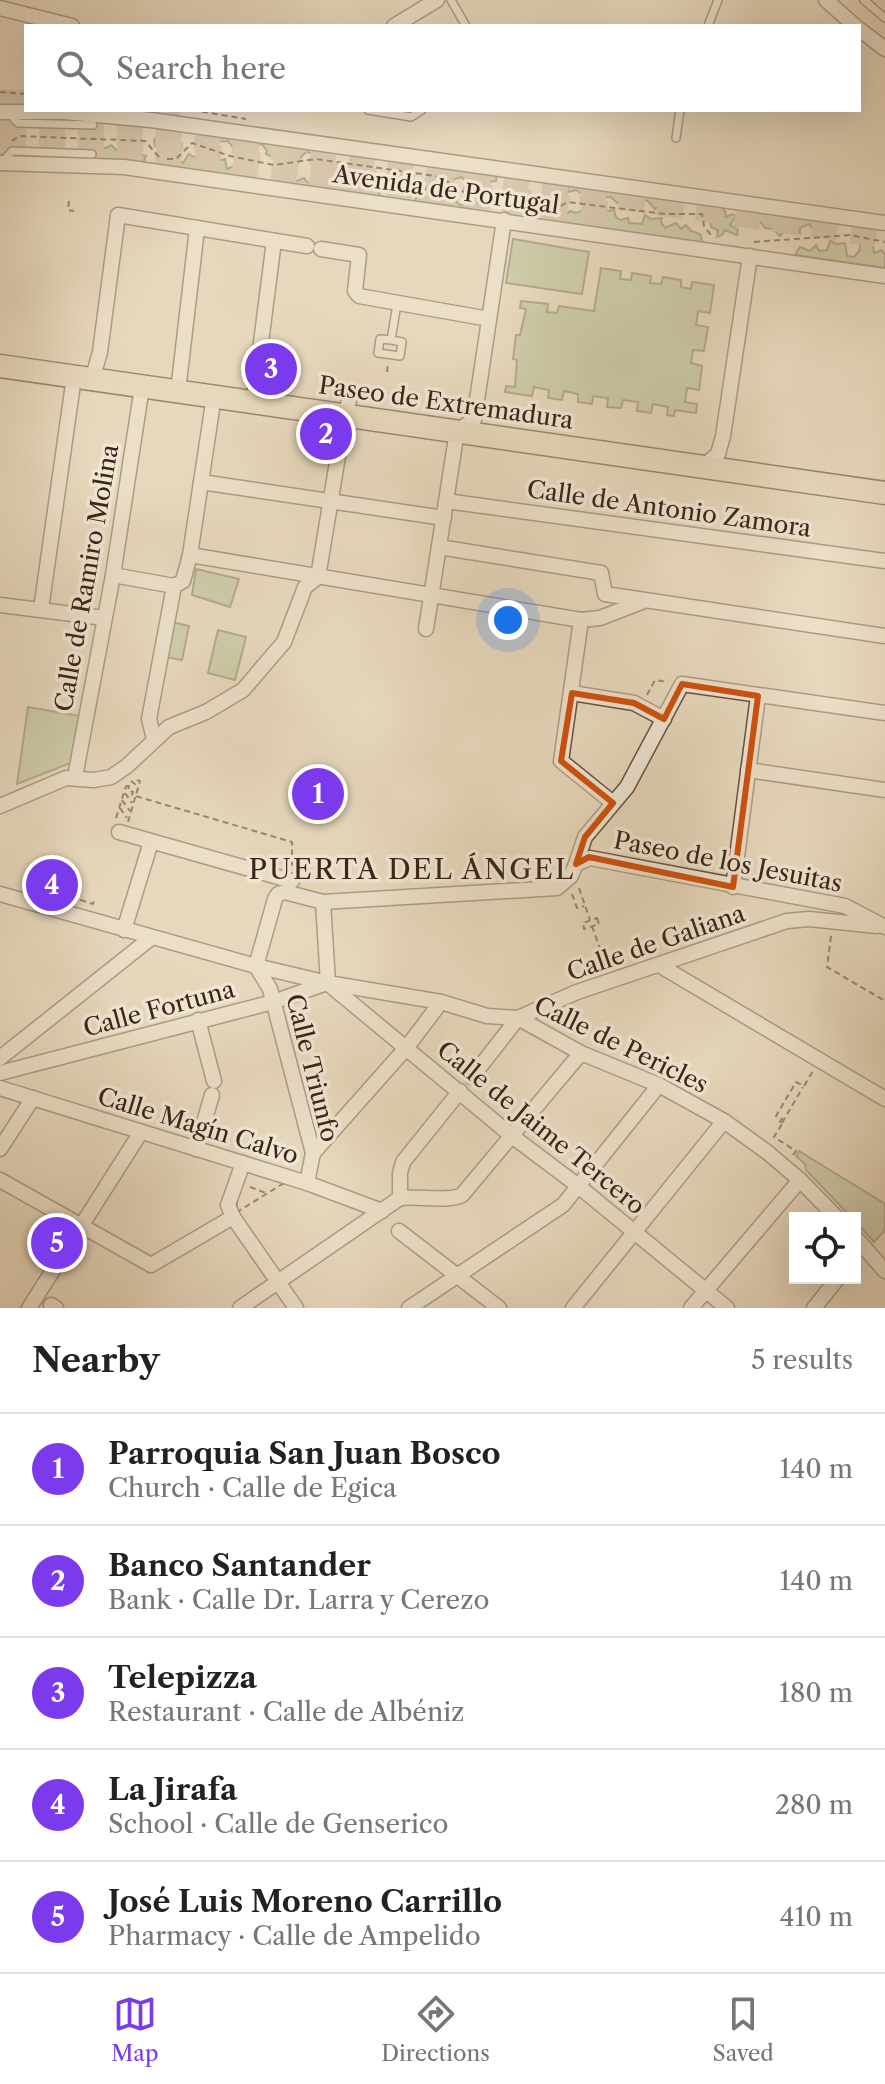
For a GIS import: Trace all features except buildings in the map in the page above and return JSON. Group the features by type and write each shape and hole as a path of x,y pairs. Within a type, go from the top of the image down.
{"main road":[{"name":"Paseo de Extremadura","path":"0,352 142,387 178,384 214,396 347,408 711,460 885,477"},
{"name":"Paseo de Extremadura","path":"0,366 255,389 347,408"},
{"name":"Paseo de Extremadura","path":"711,460 885,493"}],"street":[{"path":"397,24 437,0"},
{"path":"826,0 853,24"},
{"path":"0,8 64,24"},
{"path":"861,31 885,49"},
{"name":"Avenida de Portugal","path":"6,112 64,112 151,120 885,223"},
{"name":"Avenida de Portugal","path":"1,163 124,167 503,214 747,250 885,276"},
{"path":"426,629 446,501 489,319 503,214"},
{"path":"41,609 118,215 359,255 355,291 359,296 489,319"},
{"path":"178,384 197,229"},
{"path":"255,389 274,241"},
{"path":"711,460 723,436 747,250"},
{"name":"Calle de Ramiro Molina","path":"75,777 113,575 142,387"},
{"path":"113,575 174,586 183,581 190,555 214,396"},
{"path":"0,806 66,778 94,780 111,777 169,727 206,712 243,690 284,642 305,587 318,577 347,408"},
{"path":"201,482 444,518"},
{"name":"Calle de Antonio Zamora","path":"446,501 885,561"},
{"path":"439,547 601,573 605,594 885,636"},
{"path":"190,555 581,620 600,618 646,600"},
{"path":"154,739 149,719 174,586"},
{"path":"0,605 104,618"},
{"path":"581,620 561,761 613,803"},
{"path":"1,899 256,966 278,894 285,892 323,902 557,888 571,876 585,837 627,787 682,684 885,713"},
{"path":"572,693 634,703 664,719"},
{"path":"733,887 758,696"},
{"path":"748,770 885,790"},
{"path":"122,819 151,842 292,881"},
{"path":"124,930 151,842"},
{"name":"Paseo de los Jesuitas","path":"576,864 593,858 845,906 885,927"},
{"path":"323,902 328,983"},
{"name":"Calle de Galiana","path":"472,1077 518,1018 577,992 787,921 809,919 885,927"},
{"path":"0,1058 151,938"},
{"path":"659,965 885,1099"},
{"name":"Calle de Pericles","path":"256,966 328,983 441,1002 487,1016 518,1018 581,1053 659,1085 724,1121 798,1178 831,1212"},
{"name":"Calle Triunfo","path":"256,966 270,989 313,1153 307,1183"},
{"name":"Calle Fortuna","path":"0,1073 273,1002 328,983"},
{"name":"Calle de Jaime Tercero","path":"328,983 512,1136 727,1308"},
{"path":"313,1153 407,1047 441,1002"},
{"path":"196,1149 213,1088 198,1020"},
{"path":"240,1308 400,1198 419,1195 454,1200 462,1195 581,1053"},
{"path":"409,1308 563,1205 659,1085"},
{"name":"Calle Magín Calvo","path":"0,1088 307,1183 382,1211"},
{"path":"400,1198 403,1162 460,1091"},
{"path":"0,1149 33,1098"},
{"path":"573,1308 724,1121"},
{"path":"29,1308 141,1132"},
{"path":"243,1163 228,1205 233,1217 296,1308"},
{"path":"691,1308 798,1178"},
{"path":"0,1180 151,1265 233,1217"},
{"path":"399,1231 499,1308"},
{"path":"861,1250 885,1271"},
{"path":"814,1308 833,1284"}],"lane":[{"path":"451,0 465,24"},
{"path":"709,24 718,0"},
{"path":"864,0 885,18"},
{"path":"6,112 18,123 93,125"},
{"path":"380,112 411,117 419,112"},
{"path":"676,138 680,112"},
{"path":"1,163 12,151 92,154"},
{"path":"391,340 397,304"}],"path":[{"path":"0,92 24,94"},
{"path":"9,144 19,136 145,141 160,158 176,159 192,143 230,156 274,165 316,159 435,176 458,187 475,202 503,214"},
{"path":"69,201 68,210 74,211"},
{"path":"541,212 550,213 567,202 665,214 702,214 704,226 715,240"},
{"path":"747,250 850,235 885,242"},
{"path":"384,397 385,387"},
{"path":"646,697 655,680"},
{"path":"122,819 129,810 140,781"},
{"path":"128,785 135,784 136,788"},
{"path":"122,819 121,808 128,785"},
{"path":"128,785 134,796"},
{"path":"125,793 292,842"},
{"path":"125,793 131,803"},
{"path":"123,801 131,803"},
{"path":"123,801 129,810"},
{"path":"121,808 129,810"},
{"path":"121,808 121,812 127,814 122,819"},
{"path":"571,889 577,908 585,905 579,887"},
{"path":"55,889 93,904 94,901"},
{"name":"Calle de Galiana","path":"585,905 590,921"},
{"name":"Calle de Galiana","path":"597,918 599,924 592,926 584,929 583,923 597,918"},
{"name":"Calle de Galiana","path":"592,926 606,967"},
{"path":"831,938 827,967 885,1001"},
{"path":"798,1178 802,1167 792,1158 796,1151 774,1137 819,1060"},
{"path":"782,1124 779,1123 782,1119 776,1116 796,1082 804,1086"},
{"path":"246,1171 284,1183 237,1212 238,1182 246,1171"},
{"path":"238,1182 267,1193"}],"highlighted area":[{"path":"682,684 758,696 733,887 589,857 576,864 585,837 613,803 561,761 572,693 634,703 664,719"}],"green space":[{"path":"163,128 168,134 178,132 174,141 182,144 182,148 177,150 171,147 166,155 163,148 155,146 154,140"},
{"path":"213,133 325,149 322,155 306,152 298,160 286,154 280,160 266,154 262,144 249,153 247,148 240,146 234,149 228,141 215,142"},
{"path":"111,145 116,150 124,145 133,146 137,154 146,156 143,163 99,159 101,148"},
{"path":"210,152 217,161 225,159 227,169 239,164 244,171 255,173 254,180 176,169 179,161 183,163 189,154 196,158"},
{"path":"436,165 497,173 496,181 488,182 478,195 464,189 467,182 461,177 452,180 446,171 438,173"},
{"path":"344,167 359,169 357,173 365,183 378,183 380,197 278,183 283,174 294,182 304,178 315,184 328,178 331,184 337,184"},
{"path":"431,182 444,189 447,198 454,197 458,204 469,210 415,202 417,192 423,192"},
{"path":"567,183 674,198 672,205 661,204 655,209 648,201 638,199 634,204 624,199 617,203 602,192 593,193 588,198 576,190 568,192"},
{"path":"604,208 614,210 620,220 628,218 629,223 642,224 645,215 651,219 662,218 665,228 676,223 681,229 686,225 700,234 703,243 552,221 556,213 562,219 570,211 576,213 586,209 594,213"},
{"path":"719,208 725,211 726,217 736,216 730,225 738,230 737,235 725,230 717,237 718,230 711,227 710,218 716,217"},
{"path":"742,208 835,221 833,228 822,227 815,232 809,224 800,228 800,233 788,228 780,236 773,229 765,228 758,219 752,222 749,218 743,218"},
{"path":"513,239 589,252 582,294 506,283"},
{"path":"861,240 866,243 872,241 874,253 882,250 885,268 795,255 800,247 810,251 816,245 819,251 827,250 830,241 845,243 847,256 854,257"},
{"path":"601,268 621,271 620,279 631,280 632,273 651,276 650,283 661,284 663,277 681,280 681,287 691,289 692,282 714,285 710,313 698,311 696,325 708,327 704,351 693,350 691,363 702,366 699,390 687,388 685,402 697,404 696,413 675,410 674,416 667,415 668,407 653,404 651,413 637,411 638,402 623,400 621,408 607,407 608,398 593,396 592,404 578,402 578,394 564,391 562,400 548,398 549,390 534,387 532,396 505,392 506,386 515,387 517,360 513,359 516,335 520,335 526,309 520,308 521,301 548,304 547,312 557,313 559,306 594,311"},
{"path":"196,569 239,579 230,607 192,595"},
{"path":"172,622 189,626 182,660 165,657"},
{"path":"218,630 246,637 235,680 208,673"},
{"path":"28,707 80,716 73,762 17,784"},
{"path":"799,1151 885,1204 885,1230 874,1242 861,1228 861,1212 846,1212 796,1156"}],"tunnel":[{"path":"0,102 24,103"},
{"path":"144,112 180,117"},
{"path":"0,129 122,130 208,137 885,235"},
{"path":"0,149 121,151 206,157 612,215"}],"place":[{"name":"Telepizza","path":"271,369"},
{"name":"Banco Santander","path":"326,434"},
{"name":"Parroquia San Juan Bosco","path":"318,794"},
{"name":"La Jirafa","path":"52,885"},
{"name":"José Luis Moreno Carrillo","path":"57,1243"}],"district":[{"name":"PUERTA DEL ÁNGEL","path":"412,869"}]}
